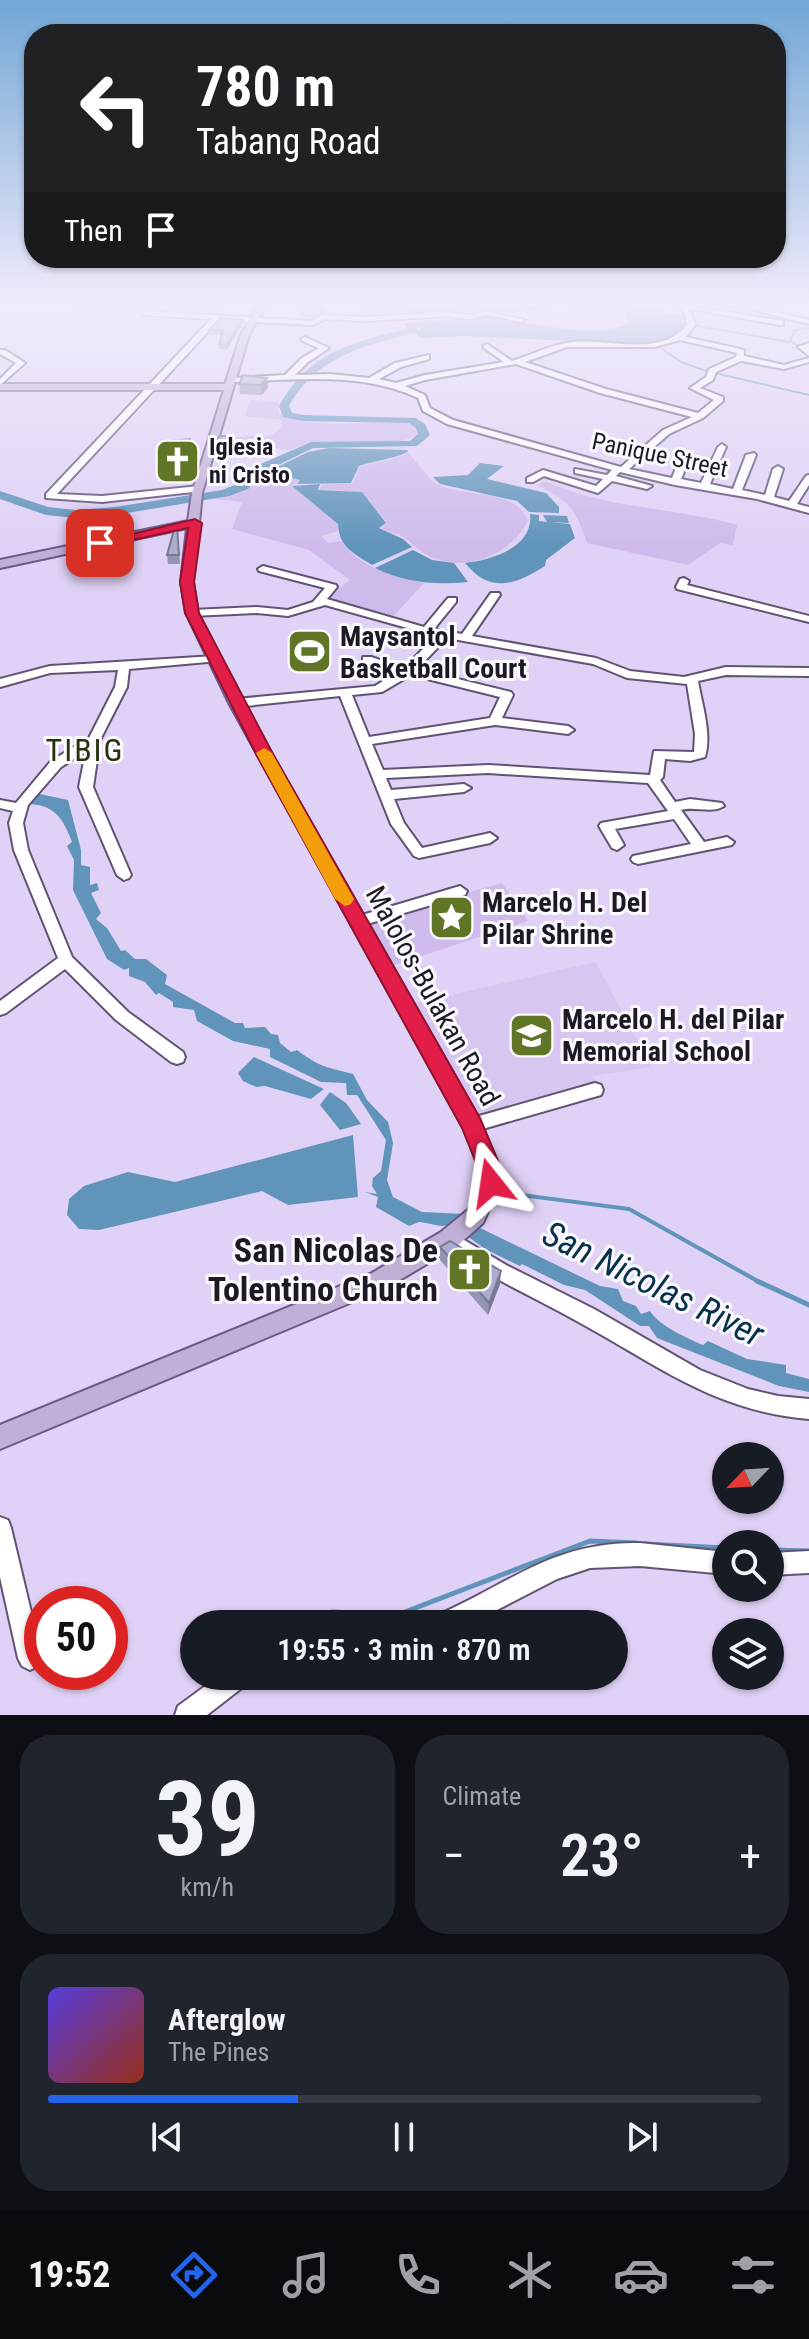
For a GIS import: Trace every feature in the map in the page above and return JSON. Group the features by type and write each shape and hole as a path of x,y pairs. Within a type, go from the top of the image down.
{"main road":[{"name":"Malolos-Bulakan Road","path":"0,1437 380,1280 453,1236 476,1216 491,1183 492,1173 472,1125 236,703 192,613 187,582 197,495 230,384"},
{"path":"0,385 149,389 229,387"},
{"path":"0,564 195,523"}],"street":[{"path":"154,384 49,496 102,499 197,495"},
{"name":"Panique Street","path":"229,387 249,384"},
{"name":"Panique Street","path":"385,384 422,397 426,409 438,418 620,469 809,510"},
{"path":"396,386 401,384"},
{"path":"581,384 700,416"},
{"path":"530,480 543,473 598,490 607,478 666,432 700,416 721,398 694,388 700,384"},
{"path":"704,487 722,447"},
{"path":"736,492 751,455"},
{"path":"675,482 684,460"},
{"path":"769,499 778,469"},
{"path":"578,471 647,486"},
{"path":"792,504 809,478"},
{"path":"192,613 257,610 288,613 318,602 332,587 263,569"},
{"path":"684,581 681,587 809,619"},
{"path":"698,583 809,610"},
{"path":"464,639 495,595"},
{"path":"426,631 452,600"},
{"path":"318,602 426,631 596,661 627,674 672,681 717,671 809,672"},
{"path":"236,703 378,689 408,672 445,634"},
{"path":"0,683 50,667 124,667 215,659"},
{"path":"367,659 507,695 495,721"},
{"path":"124,667 112,710 94,740 86,787 124,875"},
{"path":"381,774 488,769 652,779 656,777 659,754 690,757 700,754 701,734 692,679"},
{"path":"345,693 381,774 398,824 419,853 490,838"},
{"path":"366,741 495,721 568,730"},
{"path":"94,740 56,764 21,806 16,823 21,850 66,960 122,1016 177,1057"},
{"path":"652,779 701,848"},
{"path":"386,795 464,788"},
{"path":"617,845 606,826 676,811 690,803 717,806"},
{"path":"0,804 21,806"},
{"path":"638,859 727,842"},
{"path":"357,922 460,891"},
{"path":"0,1009 66,960"},
{"path":"472,1125 595,1090"},
{"path":"453,1236 477,1260 607,1327 682,1374 746,1399 782,1409 809,1409"},
{"path":"0,1528 24,1632"},
{"path":"477,1610 539,1575 590,1557 652,1556 712,1562"},
{"path":"784,1563 809,1562"},
{"path":"187,1715 220,1690"}],"shaded area":[{"path":"250,400 279,402 279,412 308,422 408,421 416,426 417,436 393,443 310,443 288,450 220,441 221,437 270,436 280,429 282,420 245,416"},
{"path":"409,453 435,483 502,499 522,511 528,521 511,543 500,551 473,561 445,561 427,555 400,535 382,528 387,523 362,492 319,490 322,484 353,483 360,467"},
{"path":"267,472 301,480 292,486 338,524 338,531 321,536 328,543 341,541 367,564 389,574 424,583 391,619 326,599 350,580 309,550 232,529 242,502 207,498 249,486"},
{"path":"545,481 591,497 737,525 733,545 720,543 688,565 587,543 570,507 537,485"},
{"path":"502,883 528,921 388,967 363,922"},
{"name":"Marcelo H. del Pilar Memorial School","path":"596,962 651,1067 593,1076 598,1089 477,1124 411,1004"}],"water":[{"path":"329,448 408,452 359,466 351,483 297,484 300,480 267,472 308,452"},
{"path":"480,463 504,466 487,479 546,493 559,507 559,513 529,512 517,501 440,484 433,477 468,475"},
{"path":"320,484 318,490 362,492 386,523 379,528 403,539 412,547 372,565 359,557 344,544 338,524 292,486"},
{"path":"530,514 539,515 539,521 547,522 543,515 567,516 569,523 549,522 570,524 575,538 546,560 545,566 514,581 494,583 484,580 465,563 498,555 518,544 529,526"},
{"path":"413,550 432,560 454,563 468,582 420,582 375,568"},
{"path":"35,793 68,800 81,850 81,865 90,867 90,885 97,883 99,890 91,893 101,913 96,919 107,928 121,951 125,950 135,959 146,959 167,975 165,984 235,1023 243,1023 245,1028 265,1027 271,1034 278,1035 280,1043 291,1052 297,1050 318,1064 353,1074 367,1100 388,1122 393,1143 387,1180 393,1197 422,1212 465,1214 447,1225 419,1222 409,1226 376,1207 378,1197 365,1192 377,1194 372,1186 373,1178 381,1171 386,1140 357,1095 347,1095 346,1083 321,1082 270,1057 270,1049 233,1041 197,1021 194,1010 173,1007 173,1002 159,993 156,995 145,982 129,976 129,968 124,970 107,959 73,890 74,860 67,846 72,842 69,833 51,810 27,804"},
{"path":"254,1057 324,1089 311,1099 265,1086 256,1087 243,1081 238,1073"},
{"path":"330,1092 346,1103 361,1124 340,1130 320,1105"},
{"path":"353,1135 358,1197 288,1205 262,1191 99,1230 79,1229 67,1215 69,1199 84,1186 128,1172 175,1182"},
{"path":"478,1227 600,1286 618,1289 623,1301 636,1306 641,1314 650,1311 667,1327 696,1342 703,1345 708,1341 747,1359 786,1365 786,1373 809,1379 809,1392 779,1386 657,1338 649,1326 640,1326 585,1290 564,1285 485,1249 467,1236"}],"building":[{"path":"219,436 228,436 227,443 217,443"},
{"path":"190,439 191,458 169,459 170,441"},
{"path":"175,526 179,555 167,555"},
{"name":"San Nicolas De Tolentino Church","path":"450,1241 501,1271 489,1303 440,1247"}],"waterway":[{"path":"0,495 46,511 76,514 115,511 225,493 244,486 258,470 311,445 413,444 424,435 421,426 412,420 287,415 284,406 297,384"},
{"path":"762,384 809,395"},
{"name":"San Nicolas River","path":"499,1192 629,1209 759,1282"},
{"path":"759,1282 809,1305"},
{"path":"410,1610 590,1541 637,1543"},
{"path":"645,1544 712,1547"},
{"path":"784,1550 809,1551"}],"slow traffic":[{"path":"264,753 345,899"}],"place":[{"name":"Iglesia ni Cristo","path":"178,461"},
{"name":"Maysantol Basketball Court","path":"309,652"},
{"name":"Marcelo H. Del Pilar Shrine","path":"451,918"},
{"name":"Marcelo H. del Pilar Memorial School","path":"531,1035"},
{"name":"San Nicolas De Tolentino Church","path":"469,1270"}],"district":[{"name":"TIBIG","path":"85,750"}],"route":[{"path":"100,543 195,523 187,582 192,613 236,703 472,1125 492,1173 491,1183"}]}
